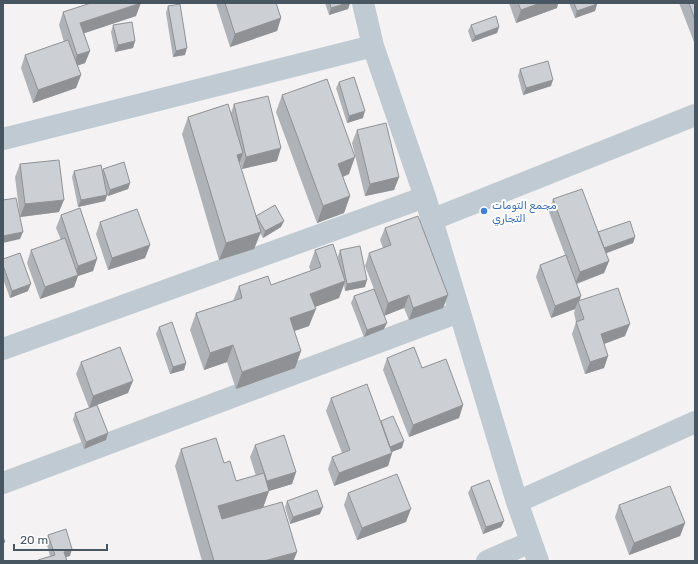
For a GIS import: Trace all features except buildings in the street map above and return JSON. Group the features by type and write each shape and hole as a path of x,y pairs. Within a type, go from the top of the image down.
{"street":[{"path":"363,3 373,46 425,197 517,502 534,552 487,561"},
{"path":"3,139 373,46"},
{"path":"431,220 695,115"},
{"path":"3,349 425,197"},
{"path":"3,483 459,312"},
{"path":"517,502 695,422"}],"place":[{"name":"مجمع التومات التجاري","path":"484,211"}]}
